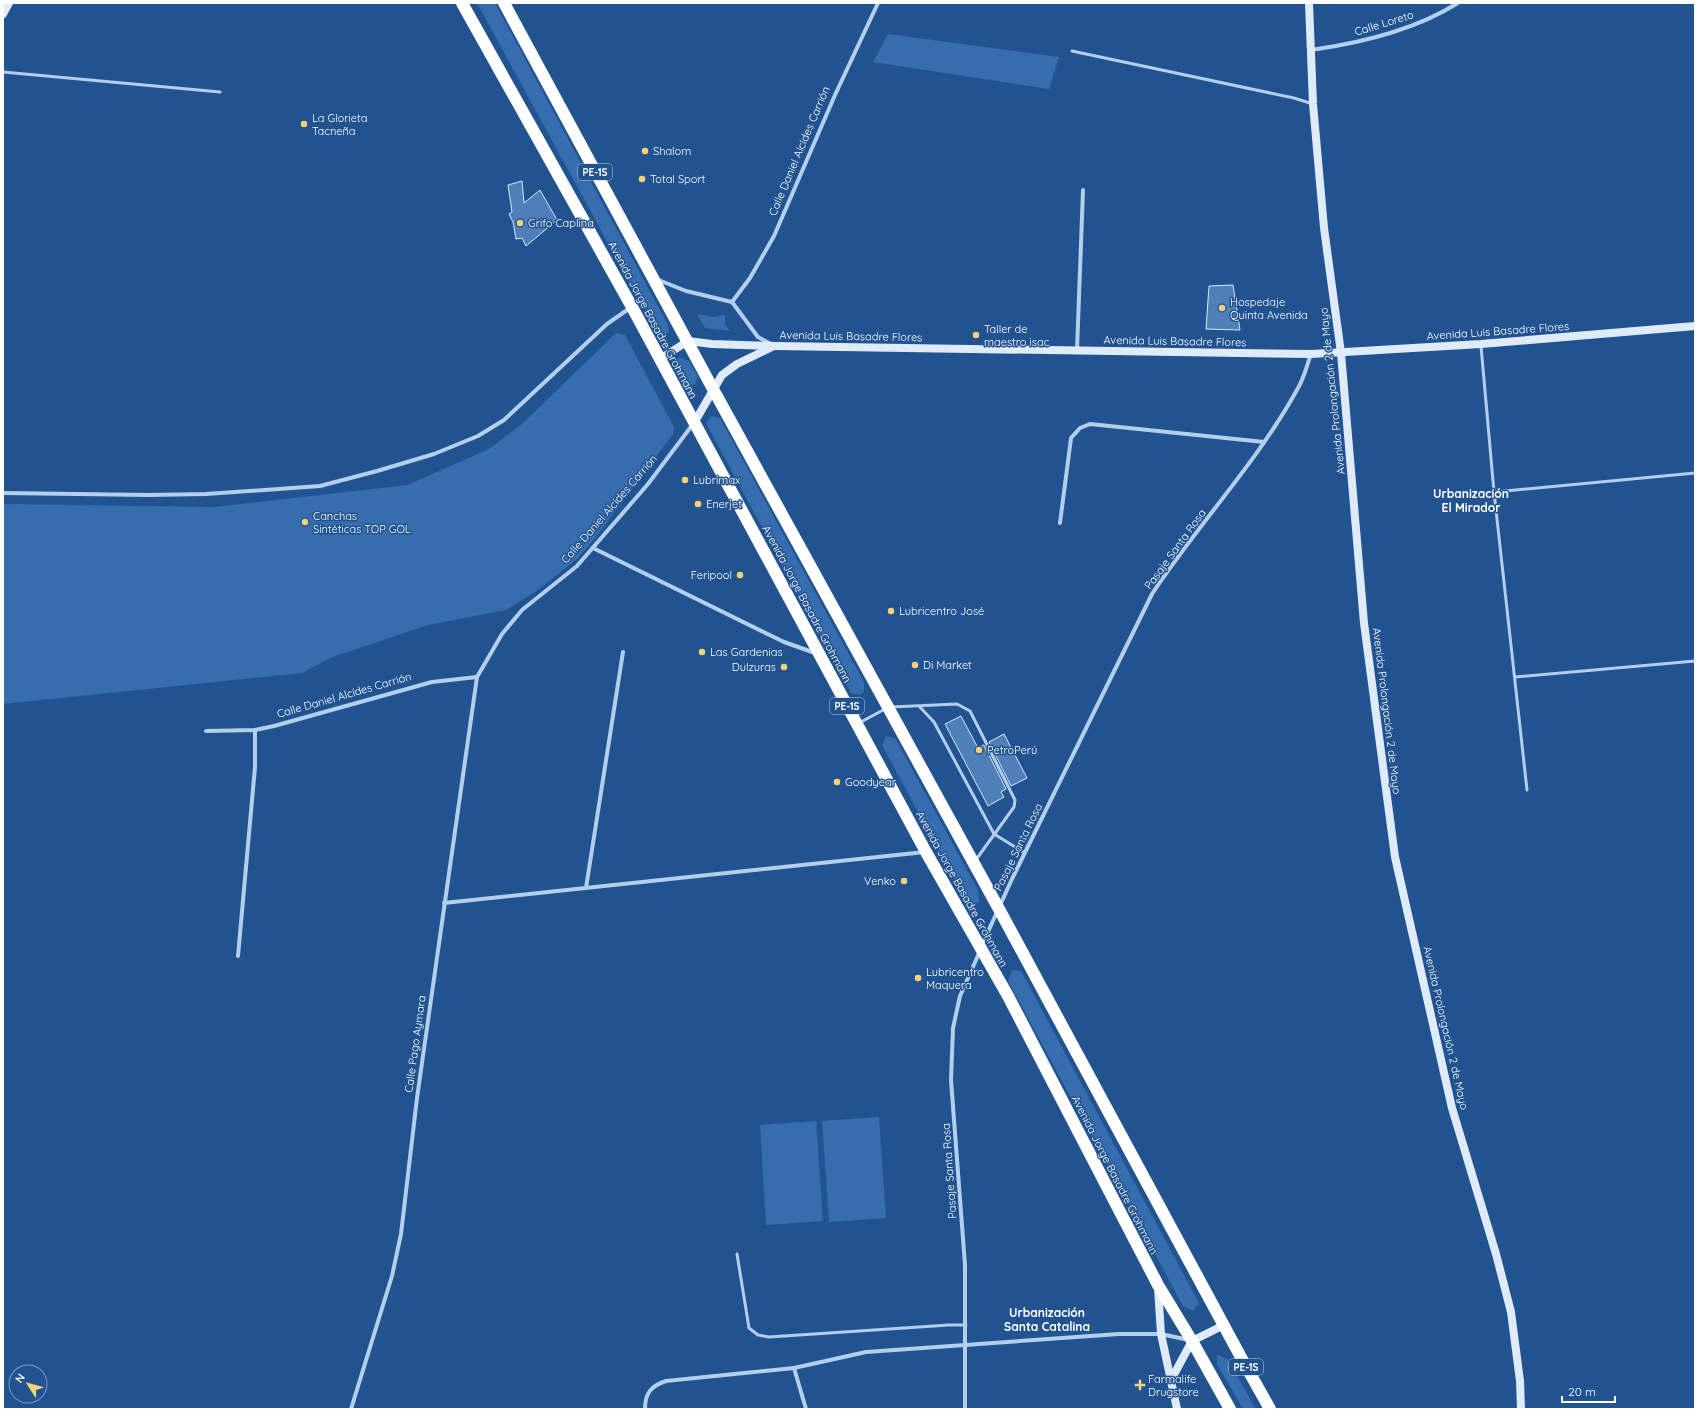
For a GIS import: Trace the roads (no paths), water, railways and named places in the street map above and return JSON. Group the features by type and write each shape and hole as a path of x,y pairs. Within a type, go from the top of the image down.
{"highway":[{"name":"Avenida Jorge Basadre Grohmann","path":"462,3 632,307 926,852 980,950 1008,996 1158,1285 1192,1341 1230,1409"},
{"name":"Avenida Jorge Basadre Grohmann","path":"504,3 652,277 688,340 713,389 974,863 1270,1409"}],"street":[{"path":"3,14 9,3"},
{"name":"Calle Daniel Alcídes Carrión","path":"732,302 750,278 774,236 835,95 878,3"},
{"name":"Avenida Prolongación 2 de Mayo","path":"1309,3 1312,104 1324,228 1341,353 1364,623 1395,857 1452,1108 1496,1254 1511,1312 1520,1381 1521,1409"},
{"name":"Calle Loreto","path":"1311,50 1332,47 1396,31 1432,17 1458,3"},
{"path":"1077,350 1083,190"},
{"path":"652,277 686,291 732,302 758,337 775,346"},
{"path":"3,493 149,495 221,493 320,486 377,471 434,454 464,442 478,436 504,420 607,324 632,307"},
{"name":"Avenida Luis Basadre Flores","path":"688,340 712,344 775,346 1311,354 1481,344 1695,326"},
{"path":"660,359 688,340"},
{"name":"Calle Daniel Alcídes Carrión","path":"206,730 255,730 432,682 476,677 502,634 522,610 577,566 648,484 694,423 722,375 737,364 775,346"},
{"name":"Pasaje Santa Rosa","path":"965,1409 965,1265 951,1080 953,1028 960,996 1025,853 1152,594 1176,558 1228,492 1264,442 1299,387 1311,354"},
{"path":"1060,523 1071,438 1080,428 1090,424 1264,442"},
{"path":"593,548 784,642 820,654"},
{"path":"586,888 623,652"},
{"name":"Calle Pago Aymara","path":"351,1409 392,1276 401,1234 417,1098 476,677"},
{"path":"238,956 255,767 255,730"},
{"path":"444,903 926,852"},
{"path":"1158,1285 1161,1334 1177,1409"},
{"path":"1171,1380 1192,1341 1224,1325"},
{"path":"645,1409 646,1398 649,1391 654,1385 666,1381 794,1368 866,1352 1119,1334 1161,1334 1192,1341"},
{"path":"794,1368 806,1409"}],"lane":[{"path":"1072,51 1294,98 1312,104"},
{"path":"3,72 220,92"},
{"path":"1481,344 1494,492 1527,790"},
{"path":"1494,492 1695,473"},
{"path":"1515,678 1695,661"},
{"path":"857,724 888,707 957,704 970,711 1015,800 1014,807 974,863"},
{"path":"918,706 934,722 994,834 1025,853"},
{"path":"737,1254 748,1328 758,1334 769,1336 966,1325"}],"place":[{"name":"La Glorieta Tacneña","path":"304,124"},
{"name":"Shalom","path":"645,151"},
{"name":"Total Sport","path":"642,179"},
{"name":"Grifo Caplina","path":"520,223"},
{"name":"Hospedaje Quinta Avenida","path":"1222,308"},
{"name":"Taller de maestro isac","path":"976,335"},
{"name":"Lubrimax","path":"685,480"},
{"name":"Enerjet","path":"698,504"},
{"name":"Canchas Sintéticas TOP GOL","path":"305,522"},
{"name":"Feripool","path":"740,575"},
{"name":"Lubricentro José","path":"891,611"},
{"name":"Las Gardenias","path":"702,652"},
{"name":"Di Market","path":"915,665"},
{"name":"Dulzuras","path":"784,667"},
{"name":"PetroPerú","path":"979,750"},
{"name":"Goodyear","path":"837,782"},
{"name":"Venko","path":"904,881"},
{"name":"Lubricentro Maquera","path":"918,978"},
{"name":"Farmalife Drugstore","path":"1140,1385"}],"district":[{"name":"Urbanización El Mirador","path":"1471,500"},
{"name":"Urbanización Santa Catalina","path":"1047,1319"}]}
